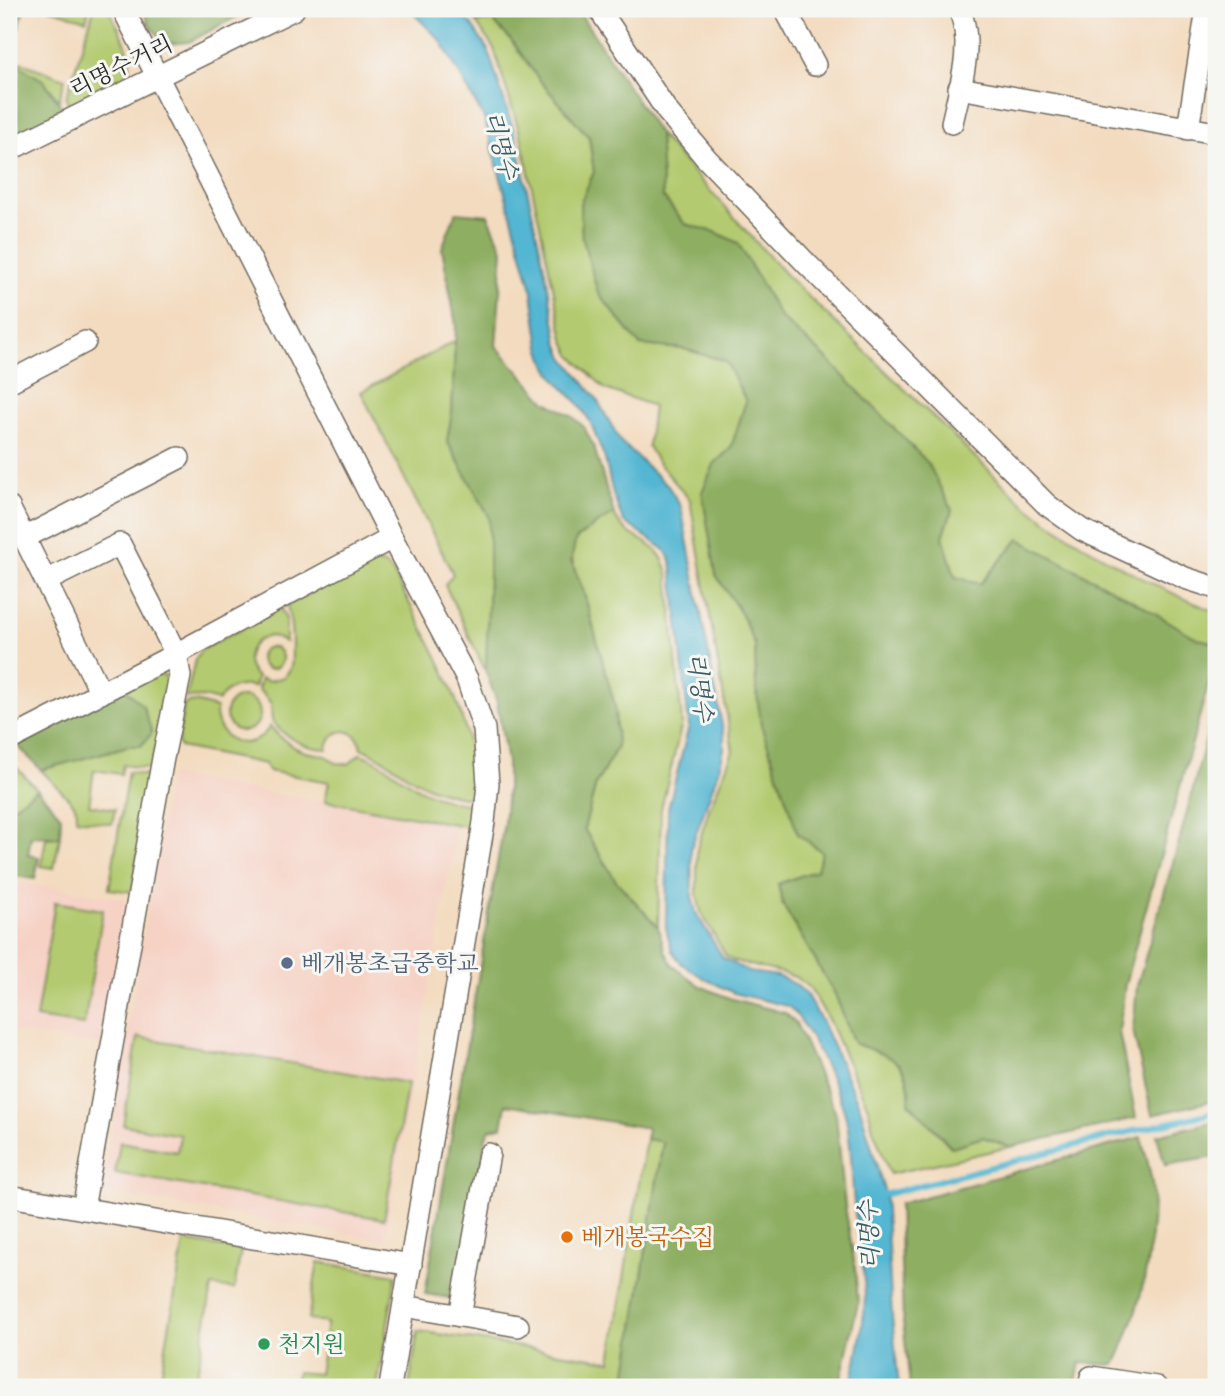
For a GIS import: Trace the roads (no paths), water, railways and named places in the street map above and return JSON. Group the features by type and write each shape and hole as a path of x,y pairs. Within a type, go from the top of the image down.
{"street":[{"path":"123,9 392,538 467,679 484,729 487,761 484,822 390,1387"},
{"name":"리명수거리","path":"9,150 294,9"},
{"path":"599,9 667,111 706,158 813,271 1047,505 1082,530 1185,578 1216,588"},
{"path":"785,9 815,65"},
{"path":"952,123 965,60 966,37 959,9"},
{"path":"1188,129 1207,9"},
{"path":"960,88 1216,133"},
{"path":"9,382 85,342"},
{"path":"24,538 179,458"},
{"path":"9,507 101,693"},
{"path":"9,740 392,538"},
{"path":"46,581 120,544 176,654 180,676 83,1209"},
{"path":"460,1316 489,1154"},
{"path":"9,1196 411,1265"},
{"path":"404,1306 518,1326"},
{"path":"1089,1387 1091,1377 1156,1387"}],"water":[{"name":"리명수","path":"409,9 458,9 488,50 516,138 558,343 564,357 596,398 621,442 668,486 681,507 724,736 719,769 691,848 692,897 696,913 723,958 749,972 778,976 795,984 806,994 822,1022 860,1107 885,1194 899,1387 850,1387 863,1320 864,1277 846,1118 821,1058 803,1025 787,1006 734,993 682,964 672,951 666,928 668,809 689,726 671,560 664,549 623,521 605,459 590,421 546,364 540,347 531,286 484,118 441,41"}],"waterway":[{"name":"리명수","path":"879,1196 1103,1138 1216,1112"}],"place":[{"name":"베개봉초급중학교","path":"287,963"},
{"name":"베개봉국수집","path":"567,1237"},
{"name":"천지원","path":"264,1344"}]}
